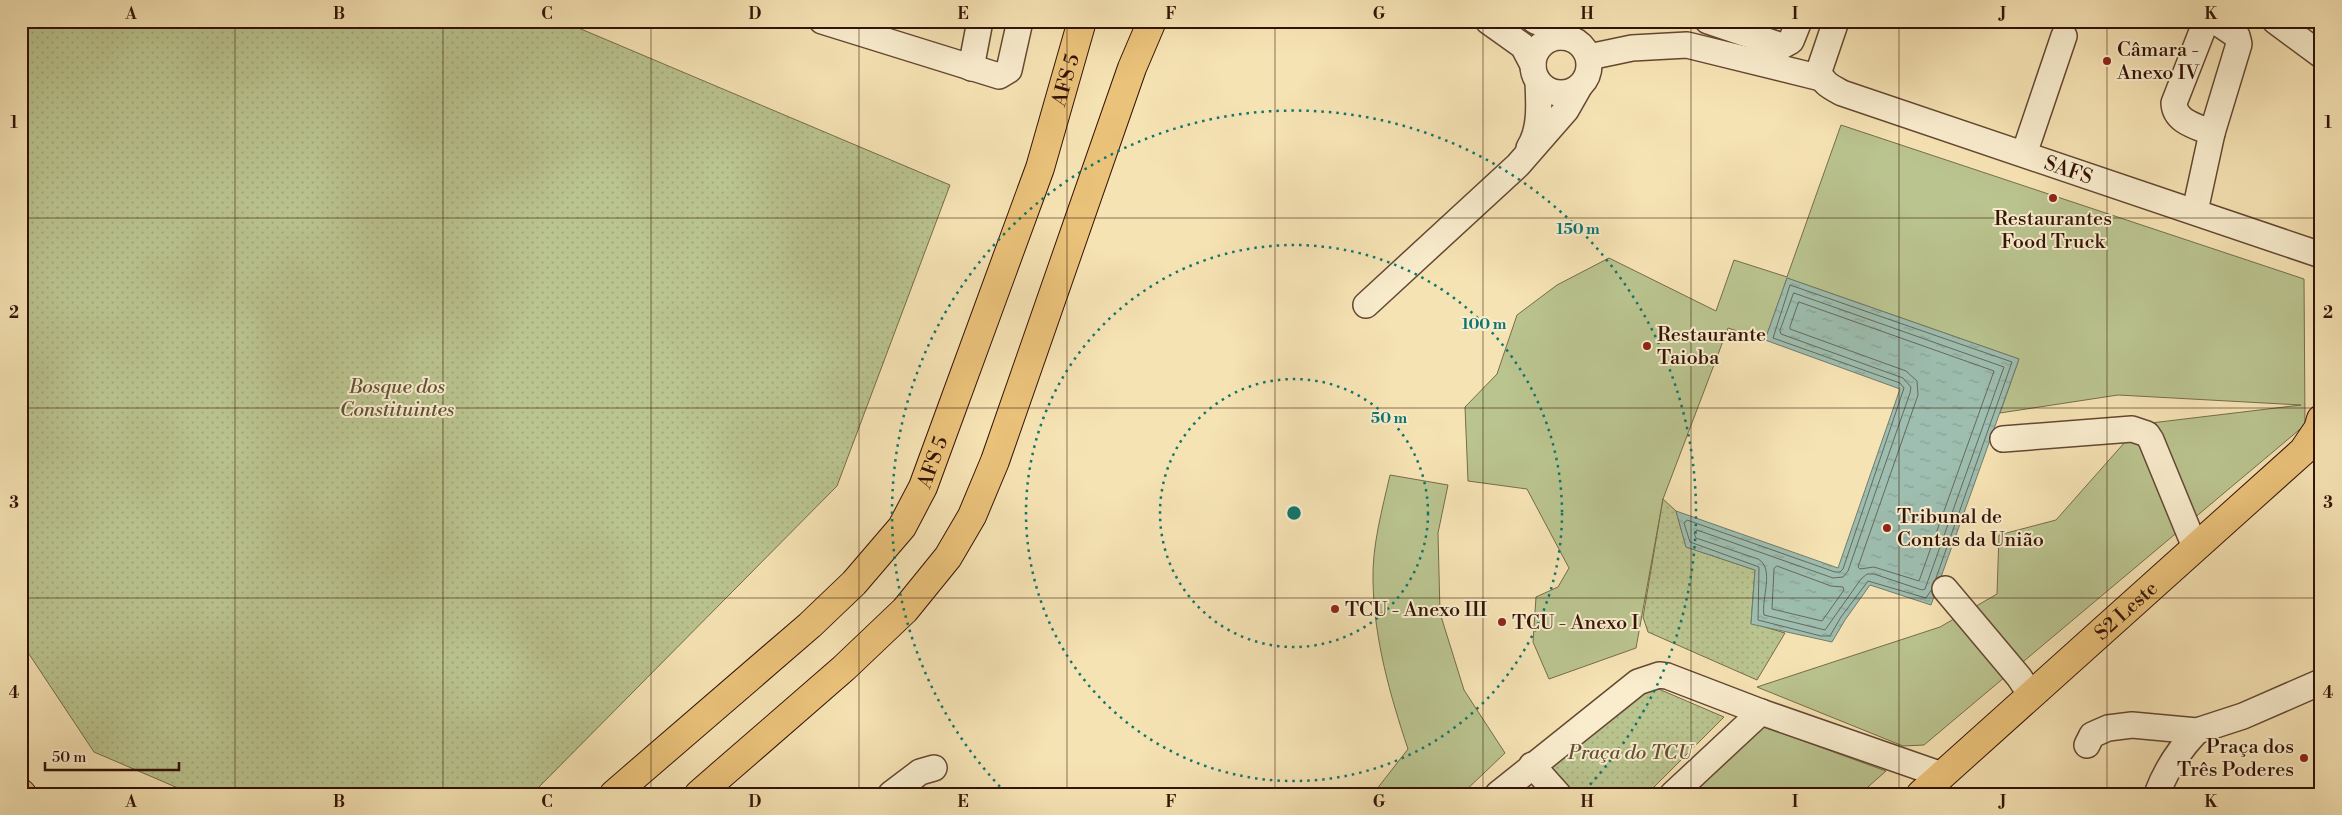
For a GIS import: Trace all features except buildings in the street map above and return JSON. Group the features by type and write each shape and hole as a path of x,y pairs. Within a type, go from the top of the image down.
{"main road":[{"name":"AFS 5","path":"614,794 810,625 854,583 902,527 923,486 1040,168 1082,21"},
{"path":"699,794 844,668 898,617 948,557 972,516 995,461 1132,68 1152,21"},
{"name":"S2 Leste","path":"1921,794 2303,451 2318,429 2321,419"}],"lane":[{"path":"822,21 854,26 971,68 999,76 1009,70 1020,21"},
{"path":"971,68 980,21"},
{"path":"1488,21 1523,46 1535,73 1552,92 1570,93 1578,89"},
{"path":"1366,305 1518,165 1566,110 1588,75 1589,57 1585,49 1570,32 1535,21"},
{"path":"1708,21 1782,46 1791,41 1799,21"},
{"path":"1821,78 1819,71 1836,21"},
{"path":"2206,21 2174,103 2175,112 2182,119 2212,133"},
{"path":"2195,211 2212,133 2239,44 2237,36 2216,21"},
{"path":"2275,21 2321,55"},
{"path":"1518,165 1535,138 1539,108 1534,56 1545,42 1570,32"},
{"path":"2024,154 2064,36"},
{"path":"1589,57 1632,48 1687,45 1728,53 1821,78"},
{"name":"SAFS","path":"1821,78 1842,93 2321,255"},
{"path":"2003,439 2132,429 2146,434 2152,440 2195,548"},
{"path":"1945,589 2020,677 2031,695"},
{"path":"1498,794 1638,682 1654,676 1668,676 1761,712 1942,775"},
{"path":"2087,745 2092,735 2108,728 2132,725 2197,731 2243,716 2321,682"},
{"path":"1673,794 1761,712"},
{"path":"2157,794 2163,776 2177,753 2197,731"},
{"path":"1532,765 1550,791"},
{"path":"891,794 920,772 934,768"}],"green space":[{"name":"Bosque dos Constituintes","path":"21,21 562,21 950,185 837,486 532,794 192,794 94,752 21,642"},
{"path":"1841,125 2304,279 2305,425 1924,745 1903,746 1757,687 1940,627 1997,594 1999,535 2056,520 2125,442 2151,423 2301,405 2118,395 2000,413 2019,359 1787,278 1765,340 1728,328 1663,499 1636,648 1549,679 1533,642 1536,597 1558,587 1569,568 1527,489 1468,481 1465,407 1497,374 1517,315 1557,285 1609,258 1716,311 1734,260 1787,277"},
{"path":"1390,475 1448,485 1438,533 1440,613 1464,690 1505,753 1462,794 1373,794 1408,749 1384,666 1374,603 1374,555"},
{"path":"1663,499 1676,511 1686,547 1755,570 1751,623 1785,633 1757,680 1648,632 1643,617"},
{"name":"Praça do TCU","path":"1654,687 1724,717 1647,794 1563,794 1549,778 1553,754"},
{"path":"1759,725 1886,771 1860,794 1687,794"}],"water":[{"path":"1787,278 2019,359 1931,605 1870,585 1832,642 1751,624 1755,570 1686,547 1676,511 1838,568 1900,389 1765,340"}],"place":[{"name":"Câmara - Anexo IV","path":"2107,61"},
{"name":"Restaurantes Food Truck","path":"2053,198"},
{"name":"Restaurante Taioba","path":"1647,346"},
{"name":"Tribunal de Contas da União","path":"1887,528"},
{"name":"TCU - Anexo III","path":"1335,609"},
{"name":"TCU - Anexo I","path":"1502,622"},
{"name":"Praça dos Três Poderes","path":"2304,758"}]}
